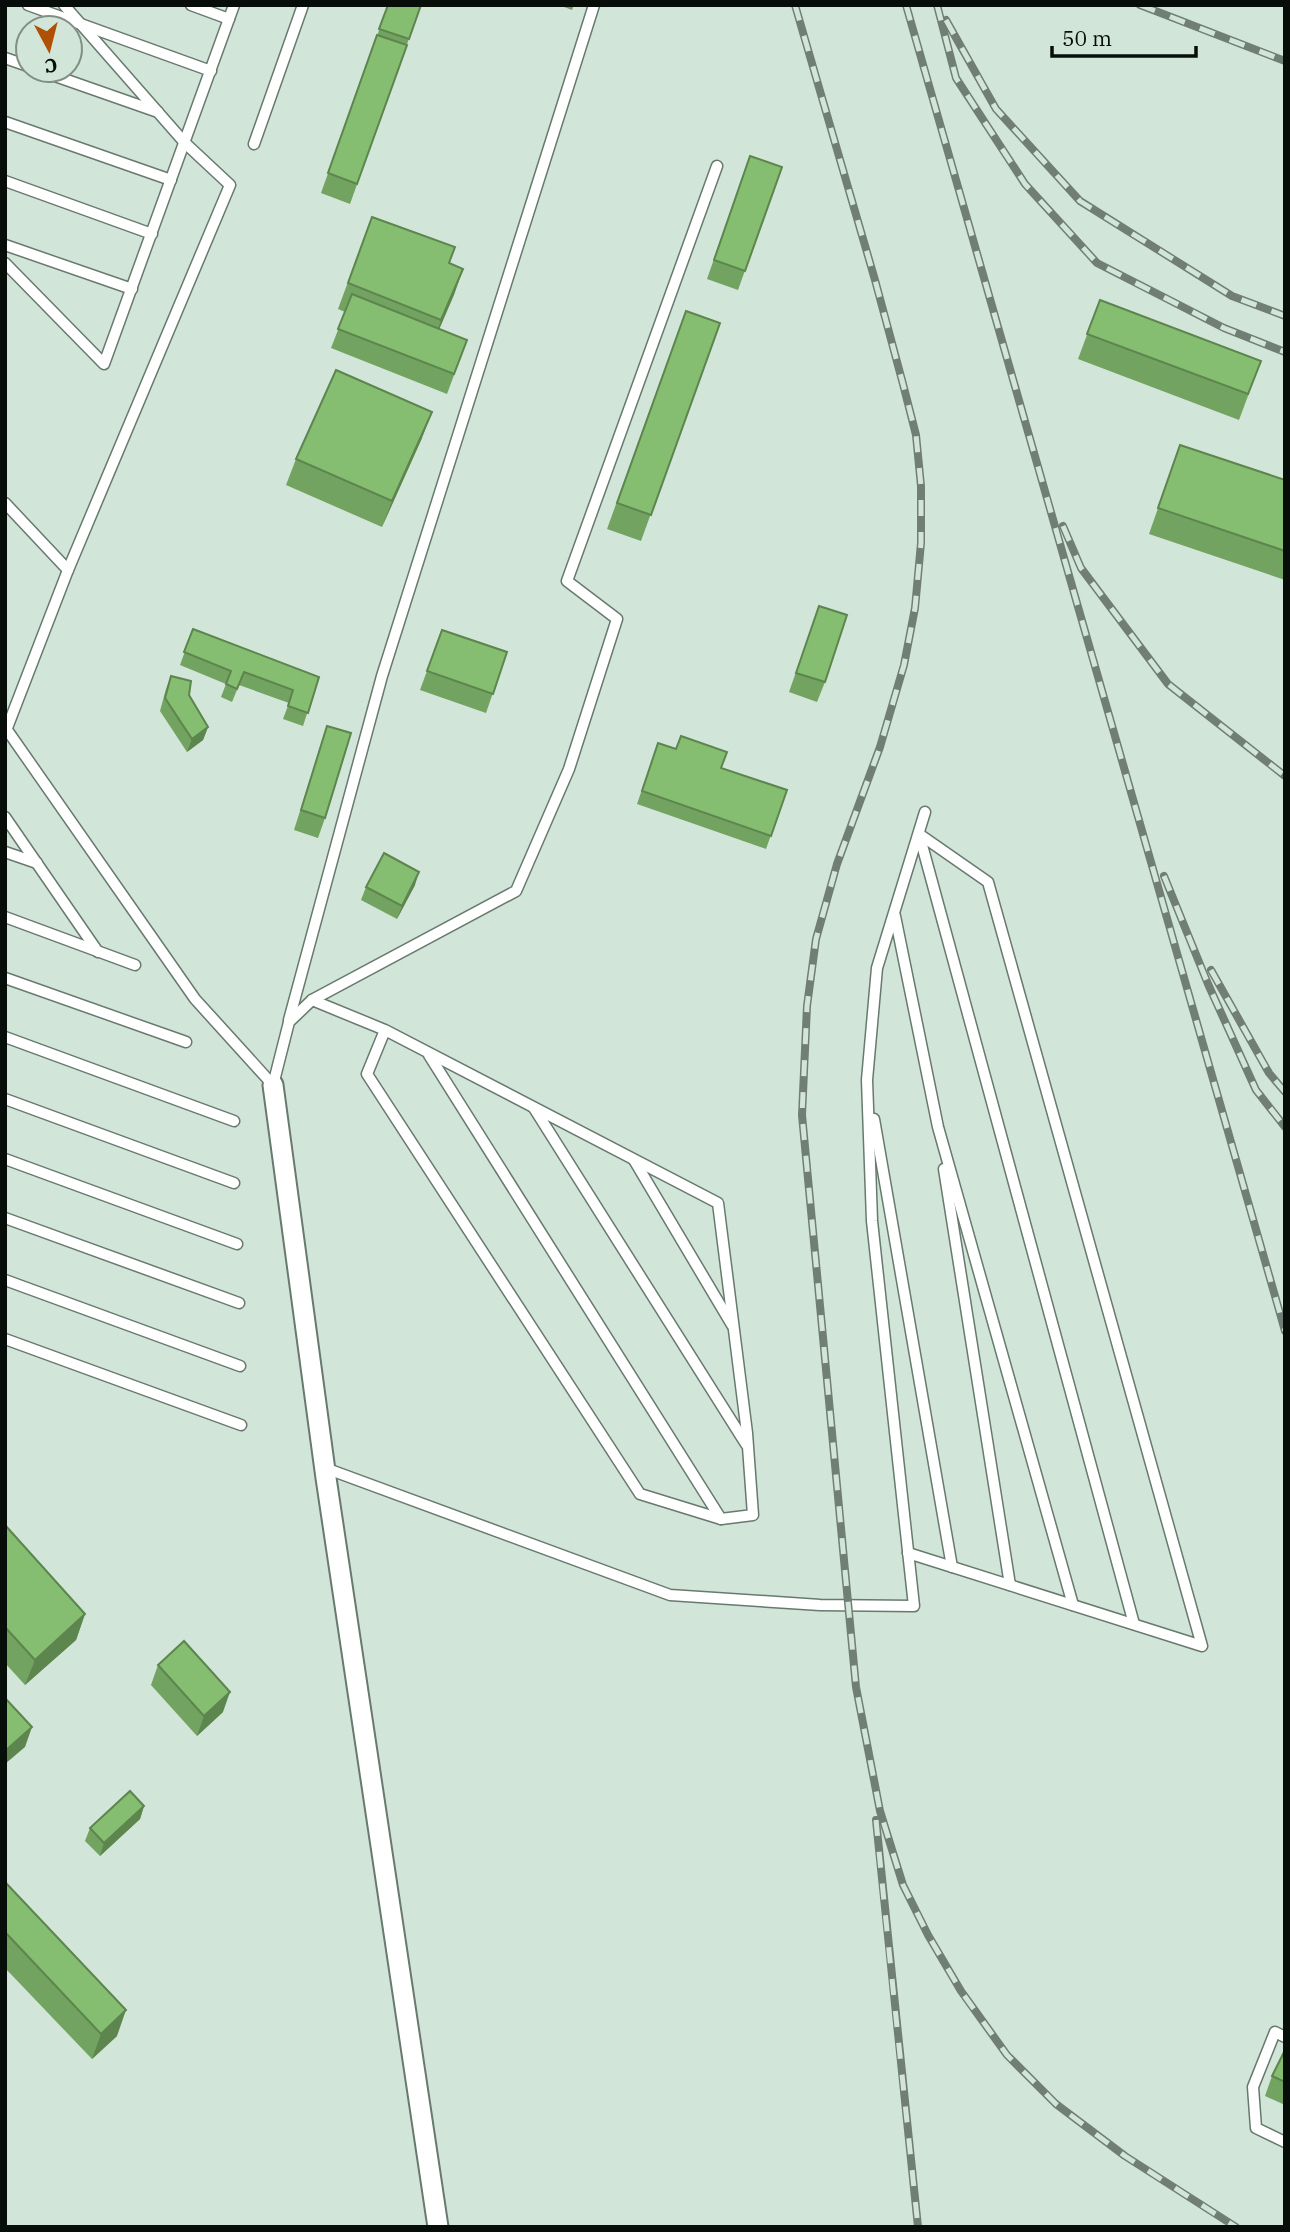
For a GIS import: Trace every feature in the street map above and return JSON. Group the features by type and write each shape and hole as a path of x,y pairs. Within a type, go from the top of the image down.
{"street":[{"path":"273,1085 324,1468 438,2227"}],"lane":[{"path":"29,5 53,14"},
{"path":"191,5 229,19"},
{"path":"5,263 104,364 234,5"},
{"path":"254,144 303,5"},
{"path":"273,1085 382,676 594,5"},
{"path":"84,25 211,71"},
{"path":"84,29 185,143 230,186 68,570 6,727 195,999 273,1085"},
{"path":"77,84 158,113"},
{"path":"5,121 171,180"},
{"path":"289,1023 312,1000 516,891 569,769 617,619 567,581 717,166"},
{"path":"5,181 152,234"},
{"path":"5,245 132,289"},
{"path":"5,503 68,570"},
{"path":"324,1468 670,1595 820,1605 914,1606 872,1221 867,1080 877,968 925,812"},
{"path":"5,817 98,951"},
{"path":"908,1553 1202,1646 988,882 919,834"},
{"path":"919,834 1134,1624"},
{"path":"5,852 37,863"},
{"path":"895,912 938,1127 1010,1585"},
{"path":"5,917 135,965"},
{"path":"5,978 186,1042"},
{"path":"312,1000 385,1030 719,1203 748,1448 753,1516 721,1519 640,1494 367,1074 385,1030"},
{"path":"5,1037 234,1121"},
{"path":"428,1053 721,1519"},
{"path":"867,1080 951,1567"},
{"path":"5,1099 234,1183"},
{"path":"534,1108 748,1448"},
{"path":"938,1127 1073,1605"},
{"path":"5,1159 237,1244"},
{"path":"634,1159 734,1328"},
{"path":"5,1218 239,1303"},
{"path":"5,1280 240,1366"},
{"path":"5,1339 241,1425"},
{"path":"1285,2037 1275,2032 1253,2087 1255,2128 1285,2142"}],"building":[{"path":"388,5 421,5 409,39 379,29"},
{"path":"377,35 407,45 357,184 328,173"},
{"path":"750,156 782,167 745,271 714,260"},
{"path":"372,217 455,247 449,263 463,269 441,320 348,283"},
{"path":"352,294 467,340 454,374 338,329"},
{"path":"1100,300 1261,361 1248,394 1087,334"},
{"path":"686,311 720,323 651,515 617,503"},
{"path":"336,370 432,412 392,501 296,459"},
{"path":"1180,445 1285,480 1285,551 1158,508"},
{"path":"819,606 847,615 825,682 796,673"},
{"path":"193,629 319,677 308,713 288,706 293,690 244,672 237,689 226,684 231,671 184,652"},
{"path":"442,630 507,652 493,694 427,671"},
{"path":"171,676 191,681 189,695 208,727 192,739 165,698"},
{"path":"327,726 351,733 325,818 301,810"},
{"path":"681,736 727,752 721,768 787,790 771,836 642,791 658,743 676,749"},
{"path":"384,853 419,872 402,906 366,887"},
{"path":"5,1525 85,1614 35,1660 5,1627"},
{"path":"184,1641 230,1692 204,1716 158,1665"},
{"path":"5,1698 32,1727 5,1751"},
{"path":"130,1791 144,1806 104,1843 90,1828"},
{"path":"5,1882 126,2010 101,2034 5,1932"},
{"path":"1285,2050 1285,2082 1272,2076"}],"railway":[{"path":"795,5 903,384 916,435 921,486 921,543 915,608 904,665 880,747 837,864 816,939 807,1006 802,1115 856,1687 880,1811 903,1885 928,1935 961,1991 1007,2055 1056,2104 1125,2156 1236,2227"},
{"path":"906,5 1285,1331"},
{"path":"937,5 956,78 1025,184 1097,263 1224,328 1285,352"},
{"path":"1140,5 1285,61"},
{"path":"946,20 996,109 1080,201 1232,296 1285,316"},
{"path":"1063,526 1081,568 1168,684 1285,776"},
{"path":"1164,876 1208,984 1256,1090 1285,1127"},
{"path":"1211,970 1269,1073 1285,1092"},
{"path":"876,1820 918,2227"}]}
